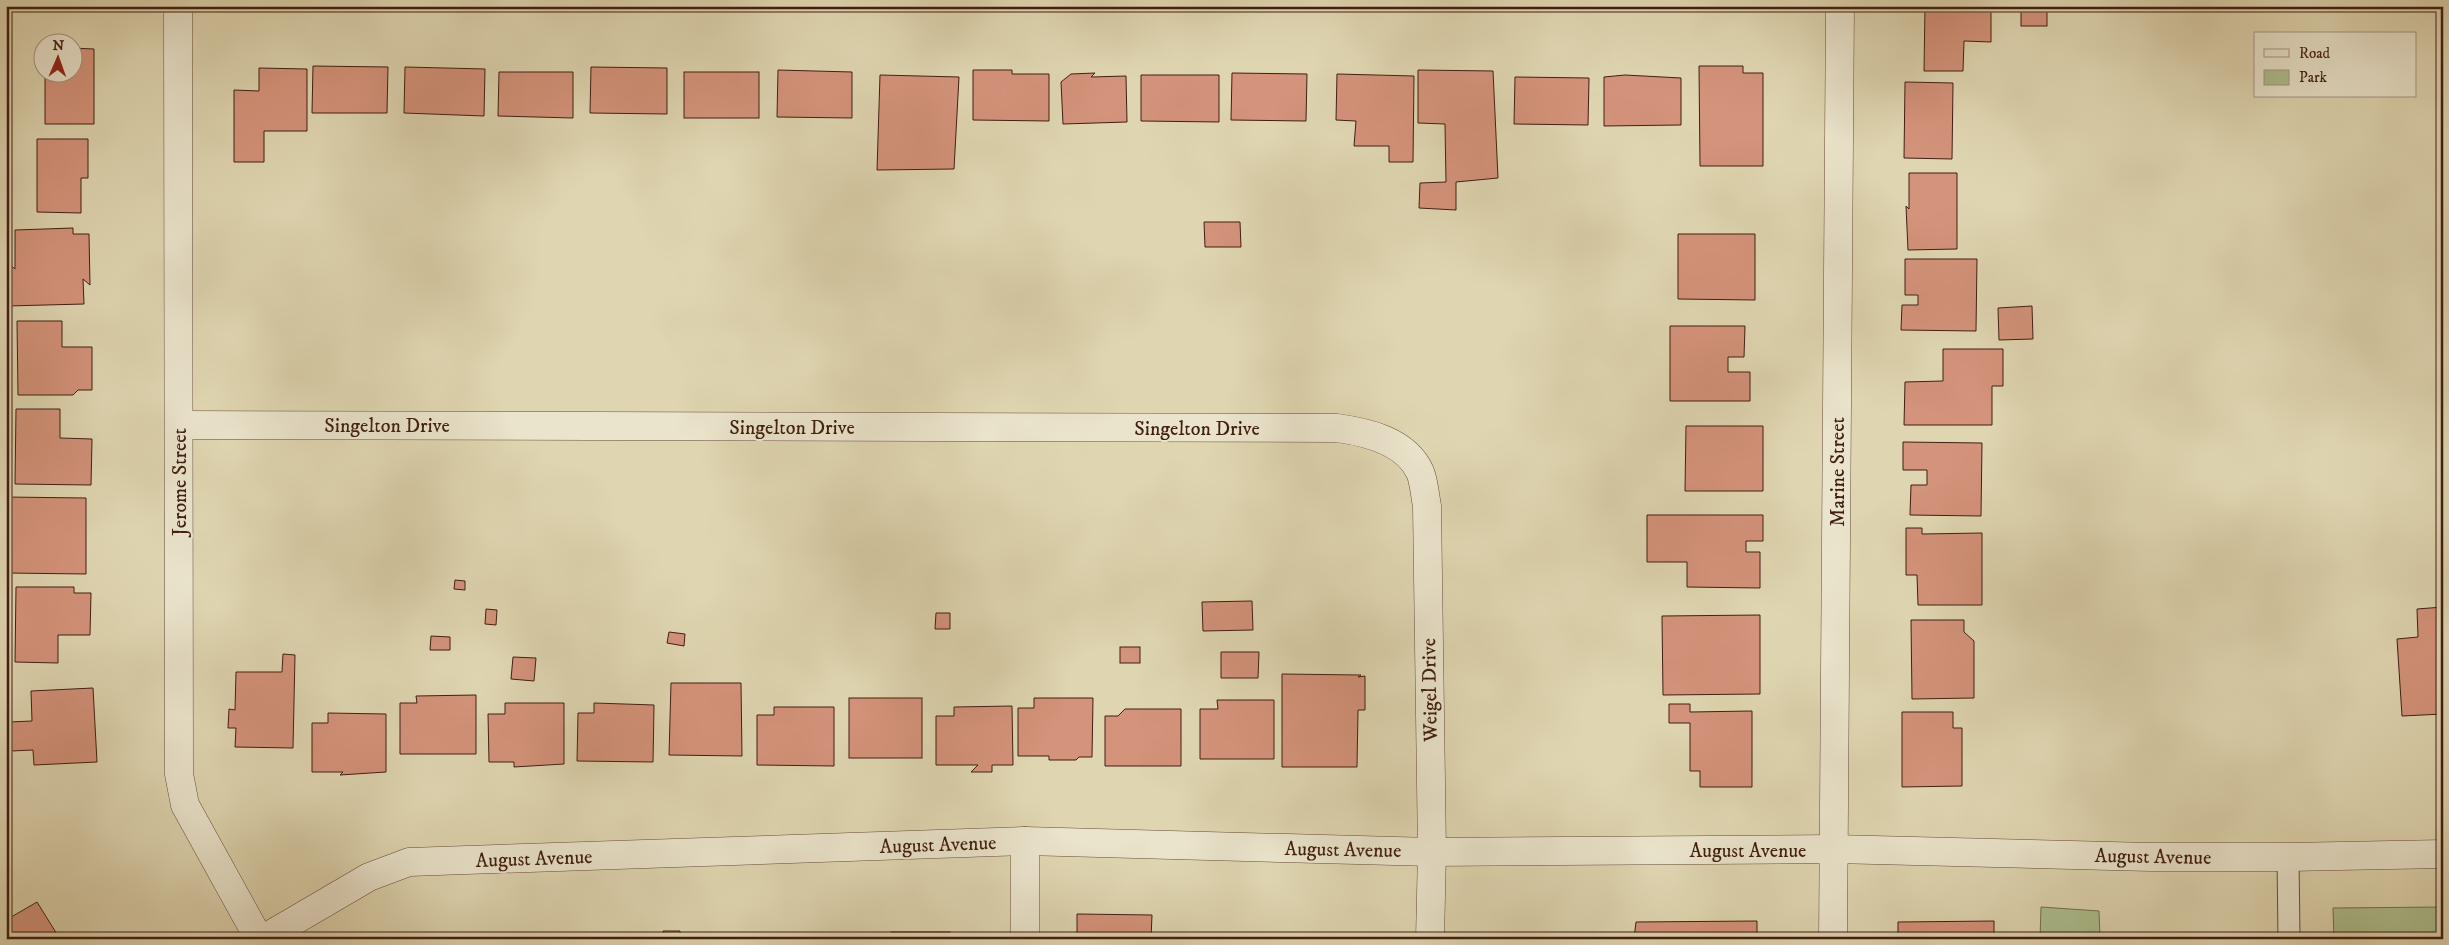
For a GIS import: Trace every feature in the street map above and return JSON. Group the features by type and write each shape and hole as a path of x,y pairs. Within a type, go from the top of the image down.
{"street":[{"name":"Jerome Street","path":"178,6 179,774 185,805 258,939"},
{"name":"Marine Street","path":"1834,939 1840,6"},
{"name":"Singelton Drive","path":"179,425 1337,428 1366,432 1401,448"},
{"name":"Weigel Drive","path":"1401,448 1420,472 1426,506 1432,852 1430,939"},
{"name":"August Avenue","path":"264,939 369,877 408,862 1025,841 1432,852 1834,849 2151,857 2443,854"},
{"path":"1025,841 1025,939"}],"lane":[{"path":"2288,857 2288,939"}],"green space":[{"path":"2041,907 2099,911 2100,939 2040,939"},
{"path":"2443,907 2443,939 2334,939 2333,908"}],"building":[{"path":"1925,6 1991,6 1991,42 1964,41 1963,71 1924,71"},
{"path":"2021,6 2047,6 2047,26 2021,26"},
{"path":"82,48 94,49 94,124 45,124 45,82 82,82"},
{"path":"313,66 388,67 387,113 312,113"},
{"path":"1699,66 1743,66 1743,73 1763,73 1763,166 1700,166"},
{"path":"405,67 485,69 484,116 404,113"},
{"path":"591,67 667,68 667,114 590,113"},
{"path":"259,68 307,69 307,131 264,131 264,162 234,162 234,90 259,91"},
{"path":"778,70 852,72 852,118 777,117"},
{"path":"973,70 1012,70 1012,74 1049,74 1049,121 973,120"},
{"path":"1418,70 1493,71 1498,178 1456,182 1456,210 1419,208 1420,183 1446,182 1445,124 1418,123"},
{"path":"499,72 573,72 573,118 498,116"},
{"path":"684,72 759,72 759,118 684,118"},
{"path":"1095,73 1091,77 1126,76 1127,122 1063,124 1061,82 1071,74"},
{"path":"1232,73 1307,74 1306,121 1231,120"},
{"path":"1337,74 1414,76 1413,162 1389,162 1389,146 1354,146 1356,121 1336,120"},
{"path":"880,75 959,77 954,169 877,170"},
{"path":"1141,75 1219,75 1219,122 1141,121"},
{"path":"1625,75 1681,78 1681,125 1604,126 1604,77"},
{"path":"1515,77 1589,78 1588,125 1514,124"},
{"path":"1905,82 1953,83 1952,159 1904,158"},
{"path":"37,139 88,139 88,178 81,178 81,213 37,212"},
{"path":"1909,173 1957,173 1957,249 1908,250 1906,206 1909,209"},
{"path":"1204,222 1240,222 1241,247 1205,247"},
{"path":"73,228 73,234 89,234 90,285 83,279 84,304 7,306 6,261 15,269 15,230"},
{"path":"1678,234 1755,234 1755,300 1678,299"},
{"path":"1905,259 1977,259 1976,331 1901,330 1902,305 1918,305 1918,295 1905,295"},
{"path":"2032,306 2033,339 1999,340 1998,308"},
{"path":"17,321 62,321 62,347 92,347 92,390 78,390 73,395 18,395"},
{"path":"1670,326 1745,326 1744,357 1728,357 1728,372 1750,372 1750,401 1670,401"},
{"path":"1943,349 2003,349 2003,386 1992,386 1992,425 1904,425 1905,382 1943,381"},
{"path":"16,409 60,409 60,438 92,439 91,485 15,484"},
{"path":"1686,426 1763,426 1763,491 1685,491"},
{"path":"1903,442 1982,443 1981,516 1910,515 1911,485 1927,485 1927,470 1903,470"},
{"path":"6,497 86,498 86,574 6,573"},
{"path":"1647,515 1763,515 1763,541 1746,541 1746,552 1760,552 1760,588 1687,587 1687,562 1647,562"},
{"path":"1906,528 1922,528 1922,534 1982,533 1982,605 1918,605 1917,575 1906,575"},
{"path":"455,580 465,581 465,590 454,589"},
{"path":"16,587 74,587 74,593 91,593 90,635 58,635 58,663 15,662"},
{"path":"1252,601 1253,630 1203,631 1202,602"},
{"path":"2443,607 2443,714 2402,716 2397,639 2418,637 2417,609"},
{"path":"486,609 497,610 496,625 485,624"},
{"path":"936,613 950,613 950,629 935,629"},
{"path":"1760,615 1760,694 1663,695 1662,616"},
{"path":"1911,620 1964,620 1964,632 1974,641 1974,698 1912,699"},
{"path":"669,632 685,634 684,646 667,643"},
{"path":"431,636 450,637 450,650 430,650"},
{"path":"1120,647 1140,647 1140,663 1120,663"},
{"path":"1221,652 1259,652 1258,678 1221,678"},
{"path":"283,654 295,655 293,748 235,747 236,728 228,728 229,709 235,710 236,672 282,672"},
{"path":"513,657 536,658 534,681 511,679"},
{"path":"1282,674 1365,676 1365,710 1358,710 1357,767 1282,767"},
{"path":"671,683 741,683 742,756 669,755"},
{"path":"93,688 97,762 34,765 33,750 11,751 10,722 32,721 31,691"},
{"path":"476,695 476,754 400,754 400,703 417,703 416,696"},
{"path":"849,698 922,698 922,758 849,758"},
{"path":"1034,698 1093,698 1092,757 1079,757 1076,760 1049,760 1049,756 1018,756 1018,708 1034,708"},
{"path":"1217,700 1274,700 1274,759 1200,759 1200,709 1218,709"},
{"path":"505,703 564,703 564,764 514,767 514,762 489,762 488,714 505,714"},
{"path":"594,703 654,705 653,762 577,761 578,713 594,713"},
{"path":"1669,704 1690,704 1690,712 1752,711 1752,787 1700,787 1700,771 1690,771 1690,723 1669,723"},
{"path":"1012,706 1013,765 992,765 992,772 971,772 978,765 936,765 936,716 954,716 954,707"},
{"path":"774,707 834,707 834,766 757,765 757,715 774,715"},
{"path":"1125,709 1181,709 1181,766 1105,766 1105,716 1118,716"},
{"path":"1902,712 1953,712 1953,728 1962,728 1962,786 1902,787"},
{"path":"328,713 386,714 386,772 340,775 343,772 312,772 312,723 328,723"},
{"path":"37,902 60,939 6,939 6,920"},
{"path":"1077,914 1152,915 1151,939 1077,939"},
{"path":"1757,921 1757,939 1634,939 1636,922"},
{"path":"1994,921 1994,939 1898,939 1898,922"},
{"path":"663,931 680,931 680,938 720,939 644,939 664,937"},
{"path":"891,932 950,932 950,939 891,939"}]}
